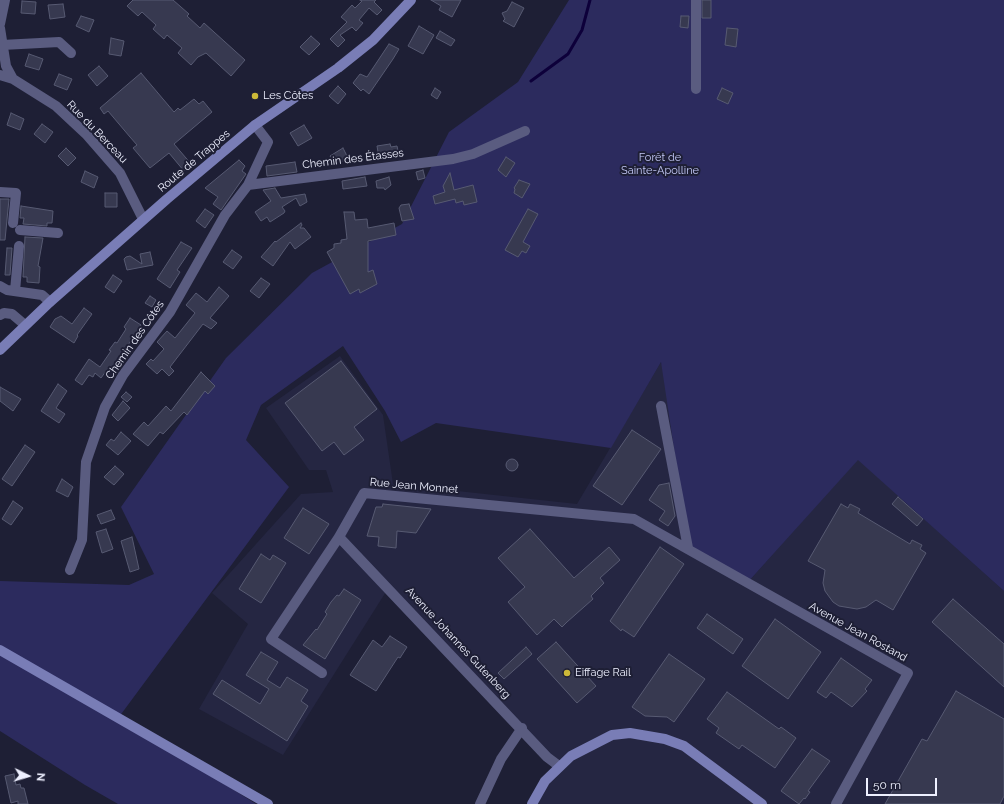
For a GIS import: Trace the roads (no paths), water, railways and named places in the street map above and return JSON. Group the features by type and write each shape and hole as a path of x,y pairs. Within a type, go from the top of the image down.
{"main road":[{"name":"Route de Trappes","path":"0,350 50,302 255,124 338,68 373,40 411,0"},
{"path":"0,650 268,804"},
{"path":"532,804 545,781 571,756 612,735 630,733 665,739 693,752 762,804"}],"street":[{"path":"0,24 5,0"},
{"path":"696,0 696,89"},
{"path":"0,28 6,66 13,79"},
{"path":"2,45 59,42 71,53"},
{"name":"Rue du Berceau","path":"0,75 13,79 56,106 86,134 120,173 143,220"},
{"path":"248,185 268,142 255,124"},
{"name":"Chemin des Étasses","path":"248,185 453,159 473,154 525,130"},
{"name":"Chemin des Côtes","path":"70,570 82,540 86,462 105,407 123,375 170,312 226,215 248,185"},
{"path":"0,192 16,193 17,227 58,233"},
{"path":"15,291 19,246"},
{"path":"0,286 7,290 42,295 50,302"},
{"path":"0,315 4,313 12,314 25,325"},
{"path":"661,406 688,548"},
{"name":"Rue Jean Monnet","path":"322,673 271,639 339,537 364,493 634,519 688,548"},
{"name":"Avenue Johannes Gutenberg","path":"339,537 548,757 559,766"},
{"name":"Avenue Jean Rostand","path":"688,548 908,673 836,804"},
{"path":"480,804 501,759 522,728"}],"waterway":[{"path":"531,81 568,54 582,30 590,0"}],"place":[{"name":"Les Côtes","path":"255,96"},
{"name":"Eiffage Rail","path":"567,673"}],"park label":[{"name":"Forêt de Sainte-Apolline","path":"660,164"}]}
